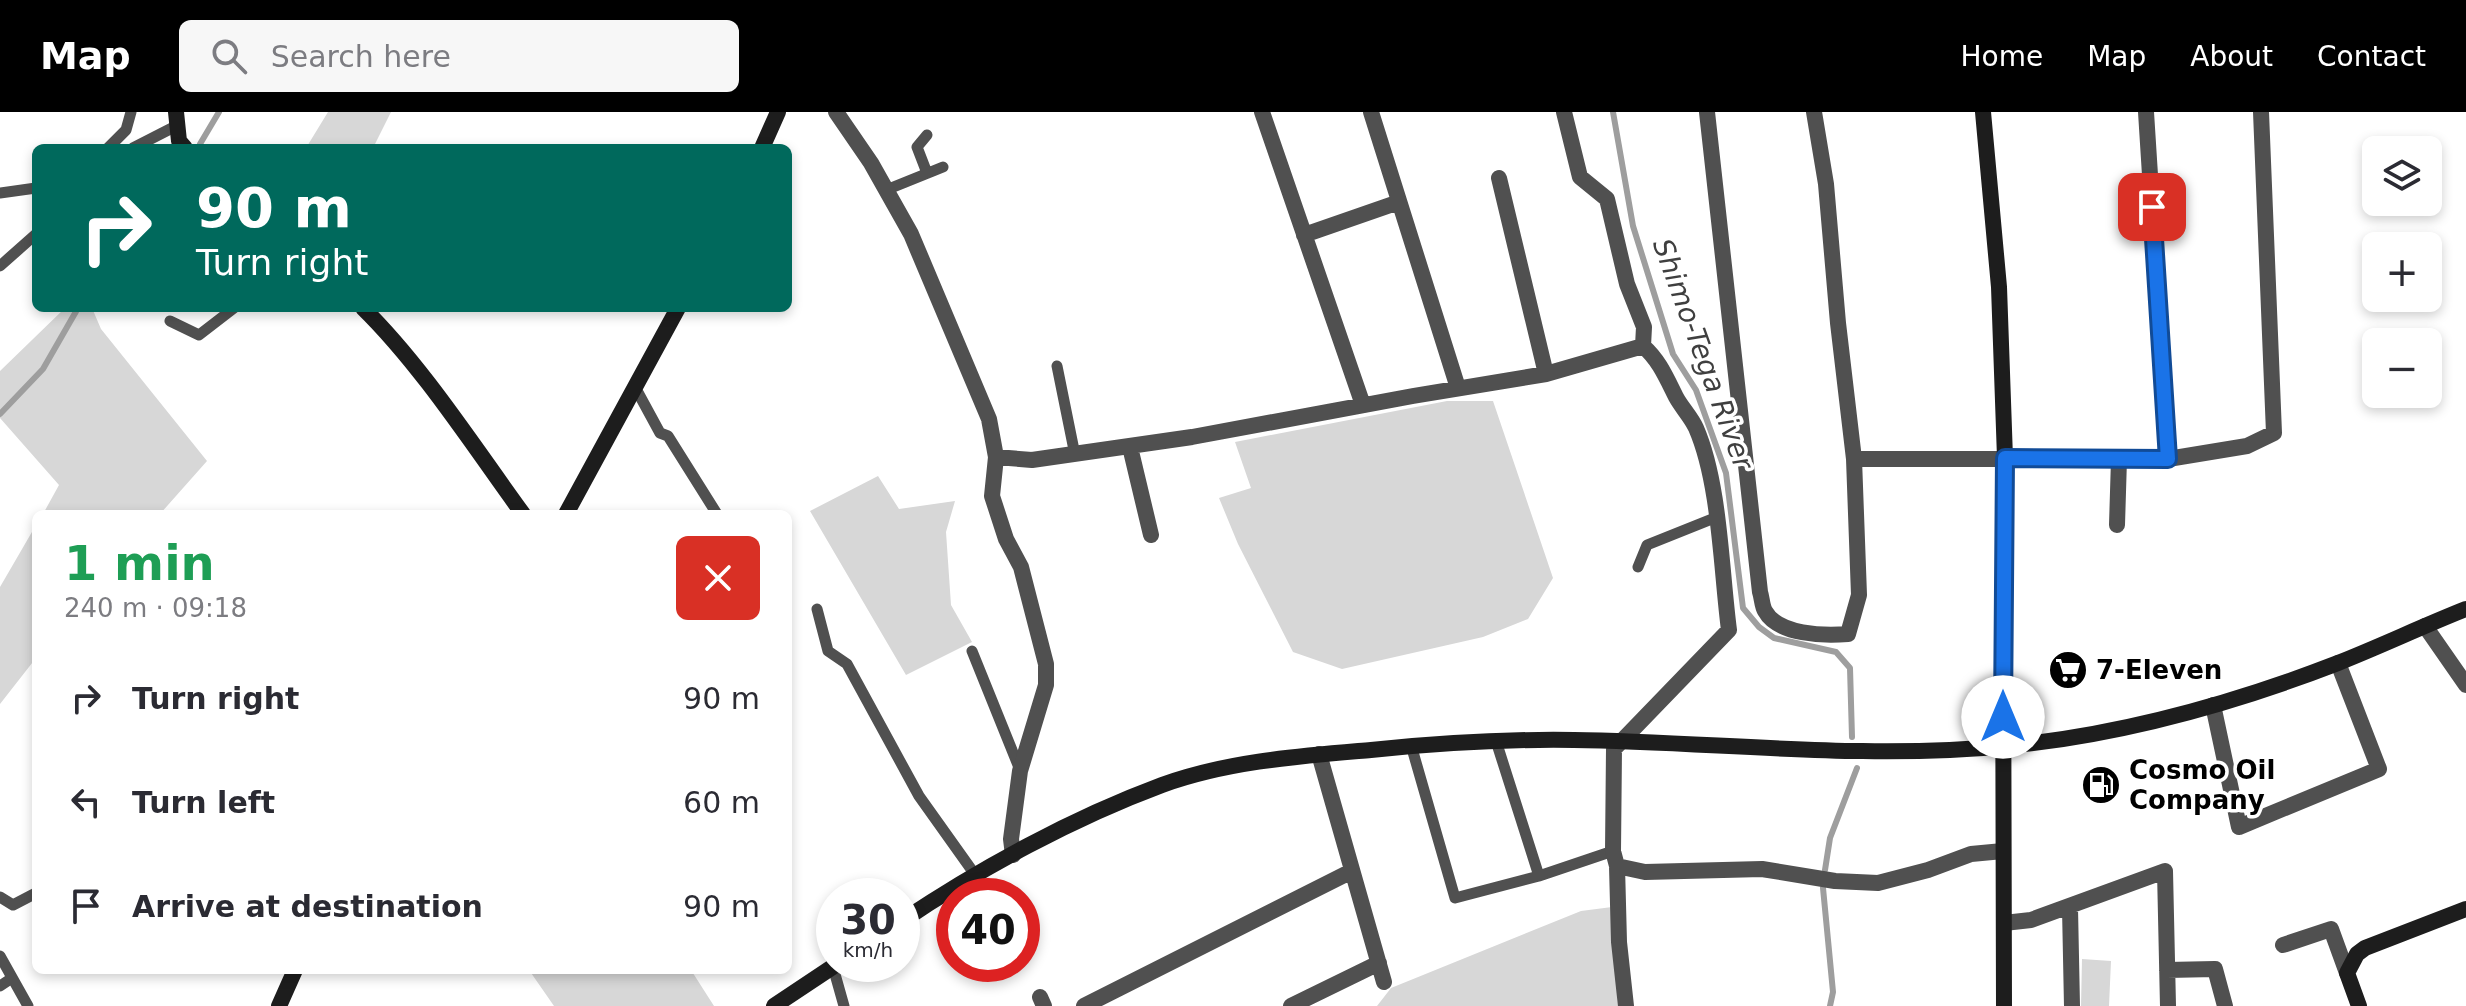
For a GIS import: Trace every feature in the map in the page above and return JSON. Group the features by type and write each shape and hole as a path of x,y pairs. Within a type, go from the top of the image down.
{"street":[{"path":"764,144 778,112"},
{"path":"836,112 911,234 989,419 996,457 992,496 1006,539 1021,567 1046,664 1046,685 1020,771 1011,839 1013,855"},
{"path":"1262,112 1363,405"},
{"path":"1371,112 1458,388"},
{"path":"1564,112 1580,177 1607,199 1627,284 1644,327 1643,346"},
{"path":"1707,112 1760,592 1765,612 1779,626 1832,636 1848,634 1859,595 1854,459 1826,184 1814,112"},
{"path":"1983,112 1999,287 2005,458 2004,1006"},
{"path":"2146,112 2168,459"},
{"path":"1854,459 2168,459 2247,446 2274,433 2261,112"},
{"path":"176,119 182,144"},
{"path":"1499,178 1546,374"},
{"path":"1304,235 1399,202"},
{"path":"367,312 457,423 520,510"},
{"path":"568,510 676,312"},
{"path":"996,457 1032,460 1130,447 1546,374 1643,346"},
{"path":"1626,1006 1615,858 1614,749 1729,630 1717,517 1695,426 1684,412 1656,357 1643,346"},
{"path":"1130,447 1151,535"},
{"path":"2117,525 2119,459"},
{"path":"920,910 1013,855 1164,785 1204,773 1319,754 1496,741 1621,741 1863,750 2003,746 2065,739 2213,705 2338,663 2466,609"},
{"path":"2425,626 2466,685"},
{"path":"2213,705 2239,827 2379,769 2338,663"},
{"path":"1319,754 1384,982"},
{"path":"1615,858 1645,872 1762,869 1835,881 1878,883 1928,870 1971,854 2003,851"},
{"path":"1084,1006 1352,871"},
{"path":"2004,923 2031,920 2070,908 2165,871 2168,1006"},
{"path":"2070,908 2072,1006"},
{"path":"2347,973 2357,954 2365,948 2466,909"},
{"path":"2283,945 2331,929 2359,1006"},
{"path":"1291,1006 1379,963"},
{"path":"2167,970 2215,969 2225,1006"},
{"path":"279,1006 293,974"},
{"path":"774,1006 816,978"}],"lane":[{"path":"112,144 126,130 131,112"},
{"path":"139,144 176,119"},
{"path":"927,135 917,147 927,173"},
{"path":"886,190 943,167"},
{"path":"0,193 32,189"},
{"path":"0,266 32,238"},
{"path":"170,321 199,335 229,312"},
{"path":"1057,366 1075,455"},
{"path":"635,387 660,433 668,436 714,510"},
{"path":"1638,567 1647,545 1717,517"},
{"path":"817,609 828,651 847,664 919,796 976,876"},
{"path":"972,651 1020,771"},
{"path":"1496,741 1539,876"},
{"path":"1411,745 1455,898 1615,858"},
{"path":"0,897 13,905 32,895"},
{"path":"0,956 28,1006"},
{"path":"0,986 12,978"},
{"path":"839,982 844,1006"}],"shaded area":[{"path":"328,112 391,112 375,144 308,144"},
{"path":"61,312 94,312 101,329 207,461 164,510 45,510 59,485 0,418 0,371"},
{"path":"1447,401 1493,401 1553,578 1528,619 1483,637 1342,669 1293,652 1238,544 1219,498 1251,488 1235,442"},
{"path":"878,476 899,509 955,501 946,532 951,605 972,642 906,675 810,511"},
{"path":"32,532 32,663 0,704 0,587"},
{"path":"1612,907 1618,1006 1377,1006 1391,988 1581,911"},
{"path":"2082,959 2111,961 2109,1006 2081,1006"},
{"path":"532,974 694,974 714,1006 554,1006"}],"waterway":[{"path":"200,144 219,112"},
{"name":"Shimo-Tega River","path":"1613,112 1633,226 1673,354 1696,390 1726,473 1743,608 1759,627 1774,638 1836,652 1850,668 1852,737"},
{"path":"0,414 43,369 76,312"},
{"name":"Shimo-Tega River","path":"1825,870 1830,838 1857,768"},
{"name":"Shimo-Tega River","path":"1823,888 1833,992 1830,1006"}],"place":[{"name":"7-Eleven","path":"2068,670"},
{"name":"Cosmo Oil Company","path":"2101,785"}],"route":[{"path":"2003,717 2005,458 2168,459 2152,207"}]}
